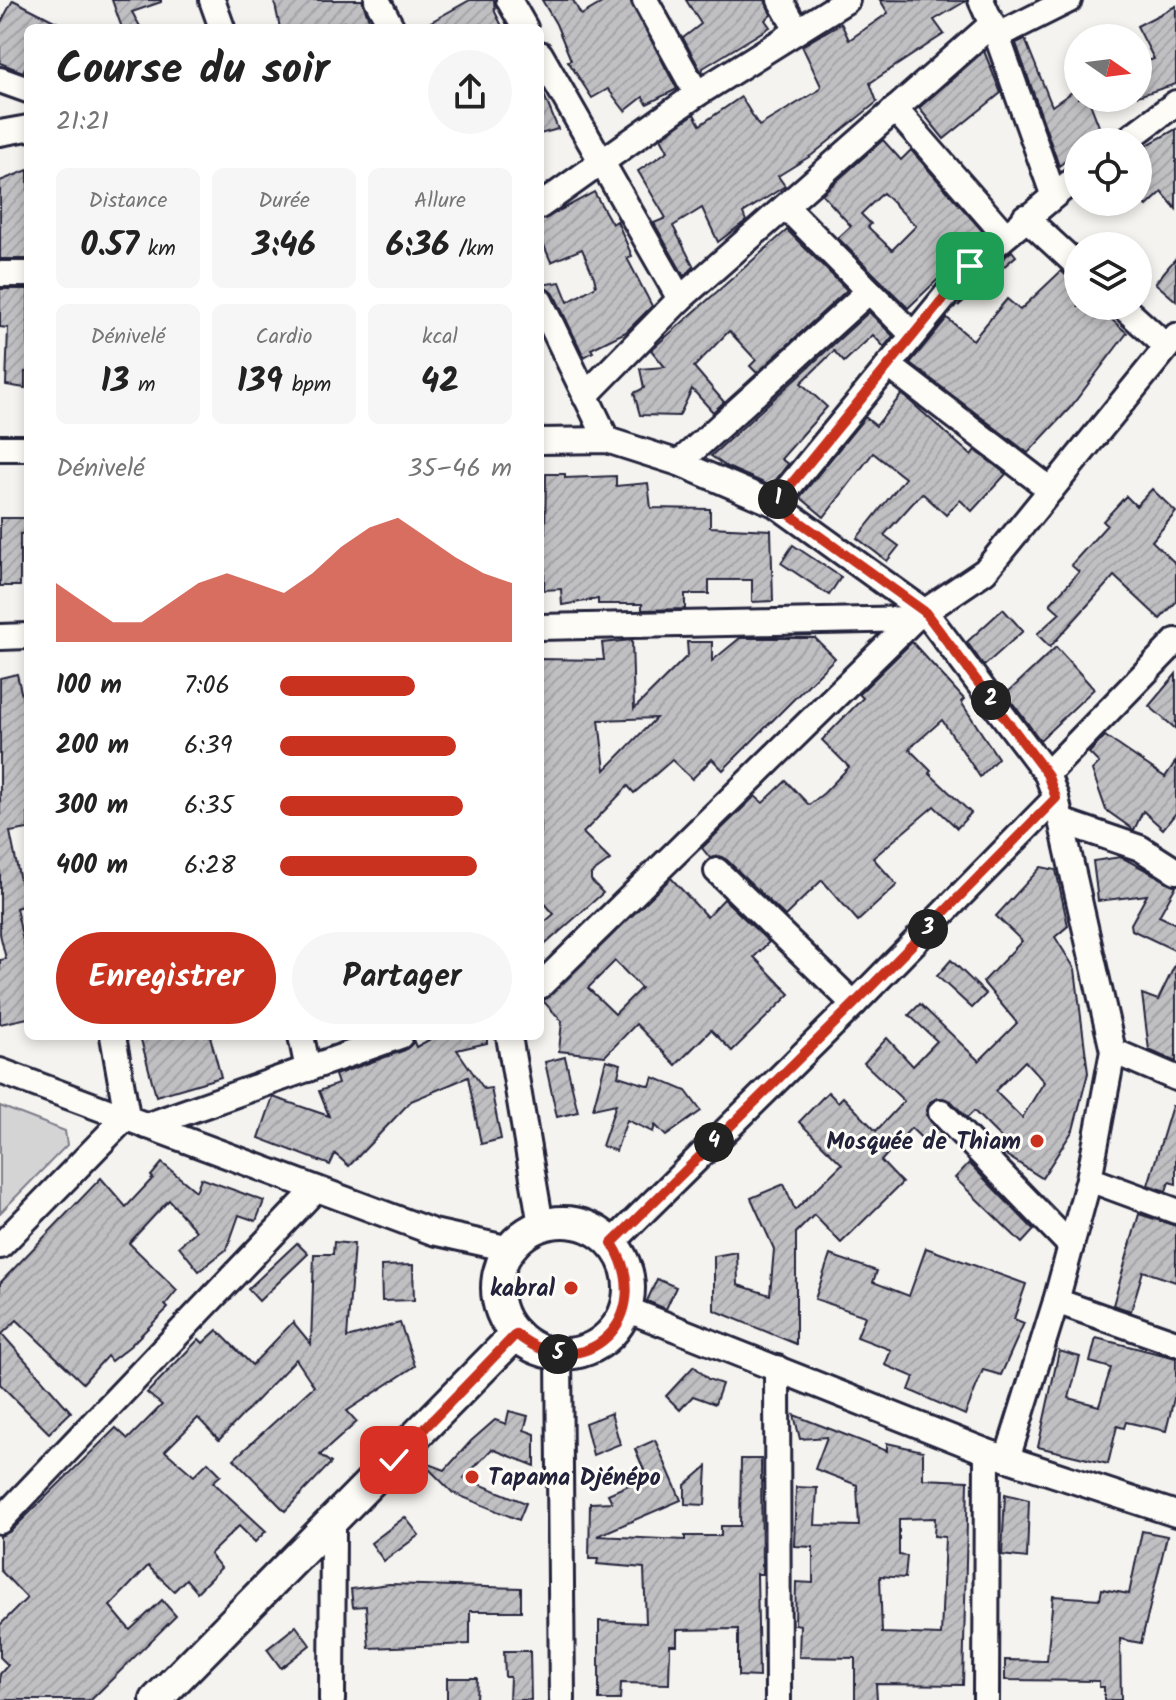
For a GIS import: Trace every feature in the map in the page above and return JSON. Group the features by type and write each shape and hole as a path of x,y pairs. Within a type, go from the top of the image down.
{"street":[{"path":"212,0 221,24"},
{"path":"377,0 390,24"},
{"path":"509,0 523,24"},
{"path":"645,0 697,94"},
{"path":"780,0 797,30"},
{"path":"544,203 697,94 847,0"},
{"path":"981,0 995,30 1053,194"},
{"path":"585,396 680,299 895,109 995,30 1069,0"},
{"path":"544,61 680,299"},
{"path":"0,80 24,89"},
{"path":"1143,128 1176,103"},
{"path":"895,109 1005,235"},
{"path":"0,133 24,129"},
{"path":"775,504 970,266 1064,186"},
{"path":"786,207 913,335"},
{"path":"1025,217 1064,253"},
{"path":"0,274 24,274"},
{"path":"679,463 869,291"},
{"path":"544,309 607,440"},
{"path":"544,982 919,616 985,571 1171,342 1141,320"},
{"path":"888,365 1051,490"},
{"path":"544,441 607,440 679,463 775,504 919,616 1047,774 1059,809 1113,1051 1089,1179 1056,1301 997,1456 986,1700"},
{"path":"0,448 24,448"},
{"path":"544,627 919,616"},
{"path":"0,637 24,636"},
{"path":"1047,774 1176,641"},
{"path":"1059,809 1140,848 1176,871"},
{"path":"612,1243 854,1004 1059,809"},
{"path":"717,871 854,1004"},
{"path":"114,1040 137,1121"},
{"path":"302,1040 308,1069"},
{"path":"0,1246 137,1121 308,1069 389,1040"},
{"path":"510,1040 541,1225"},
{"path":"1113,1051 1176,1078"},
{"path":"0,1071 433,1232 510,1249"},
{"path":"941,1112 1071,1246"},
{"path":"1089,1179 1176,1211"},
{"path":"0,1521 316,1189"},
{"path":"579,1223 612,1243 624,1263 629,1285 626,1309 616,1328 600,1342 580,1352 559,1354 543,1351 516,1334 503,1315 497,1292 500,1270 510,1249 541,1225 579,1223"},
{"path":"1056,1301 1176,1343"},
{"path":"626,1309 997,1456 1176,1514"},
{"path":"156,1700 333,1524 516,1334"},
{"path":"559,1354 562,1700"},
{"path":"777,1368 778,1700"},
{"path":"332,1700 333,1524"}],"shaded area":[{"path":"0,1106 65,1131 67,1145 0,1213"}],"building":[{"path":"13,0 60,24 24,24 23,72 0,63 0,24"},
{"path":"112,0 161,0 132,12 139,24 121,24"},
{"path":"274,0 362,0 371,24 344,22 279,24"},
{"path":"470,0 494,0 501,24 427,24"},
{"path":"542,0 573,0 581,15 607,0 630,0 677,89 647,104 643,97 625,111 608,89 592,98 568,61 571,60 556,24"},
{"path":"686,0 765,0 771,15 765,20 770,27 703,68 702,73 683,38 701,24"},
{"path":"880,0 966,1 934,20 944,34 870,83 877,102 812,155 778,176 785,186 743,213 746,221 718,242 702,208 673,226 694,267 684,276 654,223 666,218 638,171 668,151 661,138 694,114 700,125 741,97 759,126 819,90 821,86 802,46 841,23 849,40 888,13"},
{"path":"1176,6 1176,84 1152,92 1152,24 1141,24"},
{"path":"1025,39 1052,106 1064,98 1064,112 1093,112 1100,128 1064,128 1064,162 1059,166 1016,43"},
{"path":"984,51 1001,93 944,139 919,108"},
{"path":"544,95 558,129 544,133"},
{"path":"1176,129 1176,209 1162,192 1152,201 1152,142"},
{"path":"883,140 901,160 911,150 985,234 908,308 838,238 851,226 822,194","holes":["883,193 916,226 892,250 868,227 871,224 861,214"]},
{"path":"24,172 24,259 0,259 0,181"},
{"path":"594,192 612,224 617,221 632,256 627,258 652,306 626,332 591,349 593,352 584,357 554,294 544,284 560,282 568,302 596,286 594,277 582,249 551,262 544,245 544,219"},
{"path":"787,230 847,290 757,373 750,366 756,360 729,331 694,367 724,402 713,412 692,389 679,416 640,415 634,393 644,388 640,369 665,367 651,350"},
{"path":"1012,251 1016,256 958,306 981,277"},
{"path":"1176,258 1176,301 1155,283"},
{"path":"1061,271 1064,274 1064,320 1112,320 1127,333 1070,408 1028,453 910,363 947,318 973,340 1007,299 1020,310"},
{"path":"0,289 24,289 24,388 6,385 8,328 0,327"},
{"path":"869,312 893,336 884,347 873,335 844,362 834,351 801,383 827,407 781,459 788,464 771,486 727,467 711,456"},
{"path":"902,394 971,455 975,450 1006,474 972,511 960,500 946,515 922,493 884,535 899,546 887,561 857,538 905,478 873,453 824,517 800,497 865,417 876,426"},
{"path":"546,474 565,474 565,478 616,476 616,486 648,483 651,508 710,509 710,527 771,530 773,601 752,602 752,580 709,580 709,594 685,594 685,609 642,610 642,604 598,604 598,599 562,605 561,589 544,590"},
{"path":"1152,489 1176,512 1152,541 1176,564 1176,602 1160,619 1114,576 1050,647 1037,634 1060,613 1050,604 1079,572 1071,565 1107,525 1103,521 1126,496 1136,506"},
{"path":"0,518 24,518 24,534 20,534 20,586 0,586"},
{"path":"793,545 841,577 829,595 781,563"},
{"path":"1003,609 1023,631 984,666 967,642"},
{"path":"740,638 815,638 835,658 723,770 712,759 692,779 672,760 634,793 628,786 583,833 610,860 591,874 591,880 603,893 544,945 544,923 554,914 544,903 544,659 604,660 602,643 632,640 634,709 688,655 687,642 712,642 712,661","holes":["656,718 605,770 599,720"]},
{"path":"912,642 964,699 961,702 998,758 980,777 942,720 909,749 971,813 957,828 934,806 873,858 897,885 858,921 822,880 785,916 727,860 720,856 710,858 702,848 755,796 763,803 786,781 809,805 824,793 849,767 822,740 863,698 859,694"},
{"path":"1056,647 1094,689 1040,740 1006,694"},
{"path":"17,674 24,705 24,830 10,832 24,900 24,905 16,908 24,945 24,1019 0,1024 0,960 6,959 0,934 0,678"},
{"path":"1176,674 1176,729 1149,706"},
{"path":"1105,736 1165,777 1176,761 1176,813 1163,829 1143,811 1134,830 1106,810 1092,770 1099,763 1089,753"},
{"path":"1121,857 1176,886 1159,916 1176,924 1176,951 1132,930 1131,924 1147,895 1098,901 1093,861"},
{"path":"1041,867 1056,870 1068,926 1055,937 1075,969 1088,1073 1073,1130 1042,1178 1001,1152 1006,1143 974,1111 967,1118 951,1101 937,1098 930,1102 926,1115 946,1139 935,1151 911,1128 881,1161 902,1183 841,1243 814,1215 796,1233 796,1344 714,1310 714,1256 737,1252 738,1285 770,1295 774,1249 751,1198 784,1184 795,1210 842,1164 799,1122 828,1092 838,1102 843,1097 876,1131 904,1101 864,1063 887,1038 913,1066 937,1041 909,1015 920,1004 979,1061 1017,1023 983,982 1022,941 996,916","holes":["1025,1061 1044,1082 1022,1118 995,1091"]},
{"path":"671,878 707,917 724,899 769,942 754,957 790,994 732,1051 711,1030 676,1065 636,1024 605,1056 559,1051 562,1021 544,1000","holes":["615,961 641,988 615,1014 588,988"]},
{"path":"951,960 986,994 972,1008 937,976"},
{"path":"1176,963 1176,1062 1149,1050 1142,994 1158,1000"},
{"path":"141,1040 211,1040 221,1077 156,1096"},
{"path":"429,1040 487,1040 487,1043 457,1050 484,1089 491,1088 501,1139 481,1144 468,1077 411,1101 349,1166 335,1154 330,1165 259,1138 273,1097 329,1116 319,1091 338,1084 335,1075 405,1050 414,1042 416,1047"},
{"path":"565,1057 578,1112 557,1117 545,1062"},
{"path":"606,1060 621,1064 618,1076 650,1086 653,1077 686,1091 701,1111 666,1136 655,1125 653,1132 627,1120 616,1151 602,1146 616,1104 593,1109"},
{"path":"1172,1106 1176,1107 1176,1184 1169,1182 1166,1191 1148,1185"},
{"path":"162,1163 196,1191 201,1178 264,1201 256,1221 239,1215 227,1249 199,1271 179,1246 196,1231 169,1200 129,1243 177,1290 165,1305 168,1308 130,1346 111,1361 107,1356 83,1383 17,1320 2,1334 71,1412 49,1433 0,1384 0,1283 101,1178 126,1207 153,1178 151,1176"},
{"path":"969,1163 1034,1230 1022,1243 955,1178"},
{"path":"1139,1214 1176,1226 1176,1282 1143,1271 1131,1311 1113,1305"},
{"path":"334,1242 354,1244 347,1338 400,1323 415,1366 347,1411 357,1422 320,1455 331,1463 285,1511 234,1459 314,1386 296,1359 219,1440 198,1418 165,1451 194,1476 208,1462 221,1475 213,1482 266,1531 255,1542 239,1526 210,1554 221,1568 197,1592 186,1579 174,1591 148,1566 110,1606 130,1630 162,1600 176,1616 91,1700 0,1700 0,1674 8,1665 0,1657 0,1625 27,1598 0,1570 0,1536 11,1531 116,1428 128,1439 162,1405 147,1393 199,1339 203,1343 217,1330 252,1365 293,1322 311,1344 314,1254 333,1254"},
{"path":"297,1243 308,1254 259,1301 248,1289"},
{"path":"926,1248 1026,1284 1014,1319 1024,1323 1001,1375 983,1370 965,1415 909,1390 914,1377 885,1365 891,1350 857,1337 865,1316 815,1299 830,1255 877,1271 873,1282 909,1296"},
{"path":"413,1265 414,1300 382,1301 381,1266"},
{"path":"657,1279 676,1287 666,1309 647,1301"},
{"path":"1096,1338 1176,1358 1176,1390 1166,1431 1126,1422 1124,1428 1117,1426 1108,1464 1038,1447 1059,1351 1080,1357 1069,1398 1099,1406 1111,1368 1090,1362"},
{"path":"694,1366 708,1379 722,1384 715,1404 693,1396 680,1410 666,1396"},
{"path":"509,1411 528,1416 524,1430 535,1434 535,1466 492,1449 464,1478 526,1503 519,1520 453,1493 421,1461 445,1470 495,1420 506,1424"},
{"path":"611,1413 620,1444 593,1455 585,1423"},
{"path":"794,1415 887,1451 887,1443 923,1451 923,1479 968,1481 963,1685 876,1684 877,1700 855,1700 855,1658 799,1657 800,1625 795,1624 796,1582 813,1583 813,1547 794,1546 796,1487 817,1488 815,1525 859,1526 857,1485 815,1469 827,1437 800,1439","holes":["935,1518 934,1536 945,1537 941,1635 882,1633 880,1576 905,1578 907,1556 899,1555 899,1519"]},
{"path":"655,1440 681,1500 597,1536 685,1540 685,1536 721,1536 721,1526 740,1526 741,1459 761,1459 762,1574 757,1574 759,1677 738,1676 738,1629 677,1630 677,1645 670,1645 669,1684 621,1683 620,1700 599,1700 599,1621 646,1623 644,1568 597,1564 598,1559 589,1559 590,1503 612,1502 608,1494 647,1477 635,1449"},
{"path":"707,1466 705,1505 685,1504 685,1485"},
{"path":"1005,1494 1029,1500 1027,1558 1002,1555"},
{"path":"405,1517 419,1535 384,1561 371,1543"},
{"path":"1142,1531 1167,1536 1141,1643 1120,1639 1121,1700 1104,1700 1104,1687 1099,1687 1099,1681 1005,1680 1005,1660 1047,1661 1053,1596 1100,1599 1102,1589 1129,1594"},
{"path":"389,1584 521,1588 521,1611 470,1611 470,1644 369,1648 366,1606 353,1607 351,1589"},
{"path":"296,1626 310,1645 281,1668 267,1649"},
{"path":"504,1651 530,1651 531,1700 509,1700 510,1677 505,1677"},
{"path":"447,1678 477,1678 476,1700 447,1700"}],"place":[{"name":"Mosquée de Thiam","path":"1037,1141"},
{"name":"kabral","path":"571,1288"},
{"name":"Tapama Djénépo","path":"472,1477"}],"route":[{"path":"394,1460 516,1334 543,1351 559,1354 580,1352 600,1342 616,1328 626,1309 629,1285 624,1263 612,1243 854,1004 1056,798 1047,774 925,612 775,504 970,266"}]}
